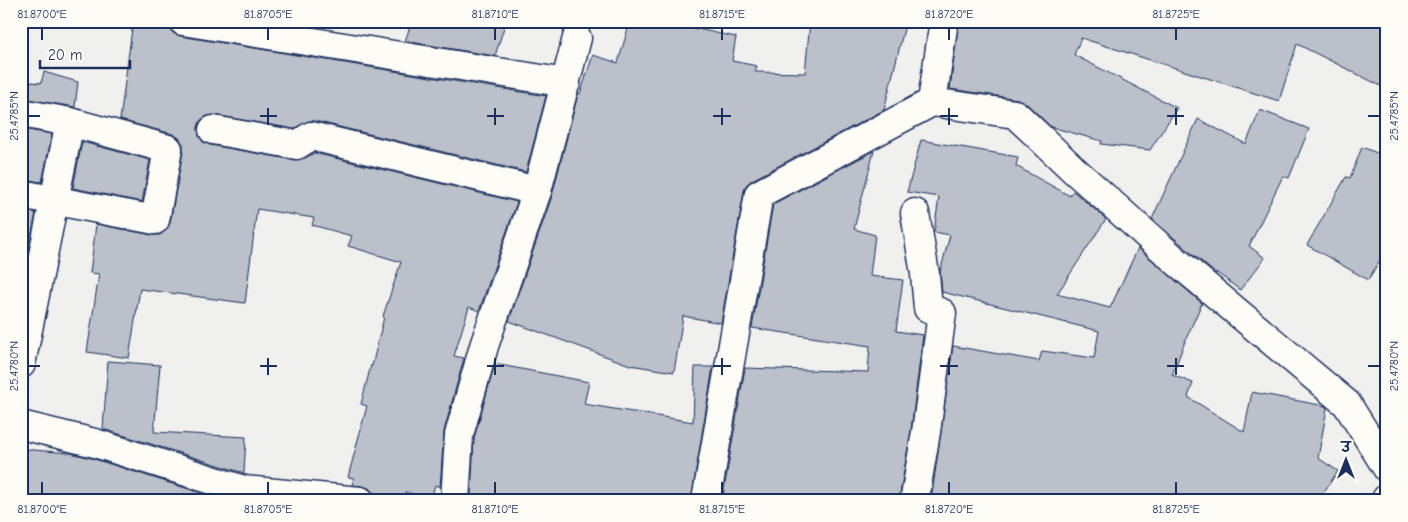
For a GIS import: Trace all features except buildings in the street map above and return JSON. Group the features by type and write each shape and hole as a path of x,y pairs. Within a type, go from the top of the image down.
{"street":[{"path":"183,21 566,82"},
{"path":"932,102 944,21"},
{"path":"455,501 459,435 484,346 537,192 577,38"},
{"path":"706,501 759,194 932,102 1015,114 1074,170 1176,261 1347,404 1387,468"},
{"path":"21,112 70,122 168,150 155,220 21,194"},
{"path":"21,364 70,122"},
{"path":"213,130 297,145 311,136 537,192"},
{"path":"915,213 925,274 928,308 942,313 915,497 916,501"},
{"path":"21,425 95,443 243,496 360,501"}]}
